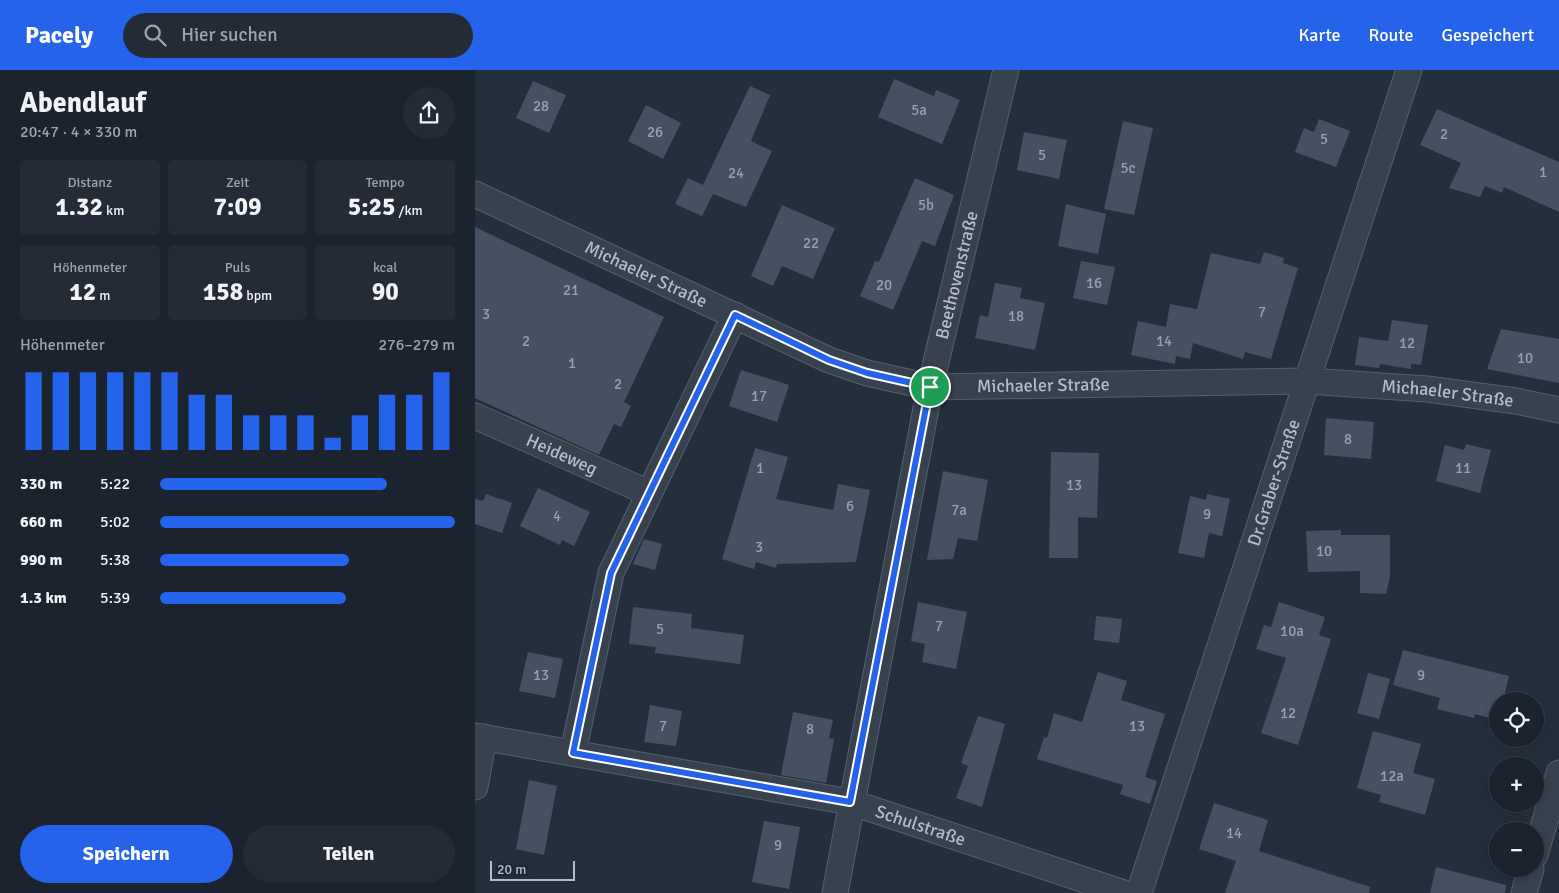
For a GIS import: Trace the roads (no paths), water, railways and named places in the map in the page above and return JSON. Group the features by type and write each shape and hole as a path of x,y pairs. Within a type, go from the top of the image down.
{"street":[{"name":"Beethovenstraße","path":"835,893 850,802 930,387 1006,70"},
{"name":"Dr.Graber-Straße","path":"1139,893 1409,70"},
{"name":"Michaeler Straße","path":"475,194 829,360 867,373 930,387 1307,381 1427,388 1516,401 1559,410"},
{"path":"573,753 611,573 735,315"},
{"name":"Heideweg","path":"475,416 649,493"},
{"path":"475,788 480,736"},
{"name":"Schulstraße","path":"480,736 850,802 1124,893"},
{"path":"1544,825 1559,773"},
{"path":"1524,893 1529,877"}]}
